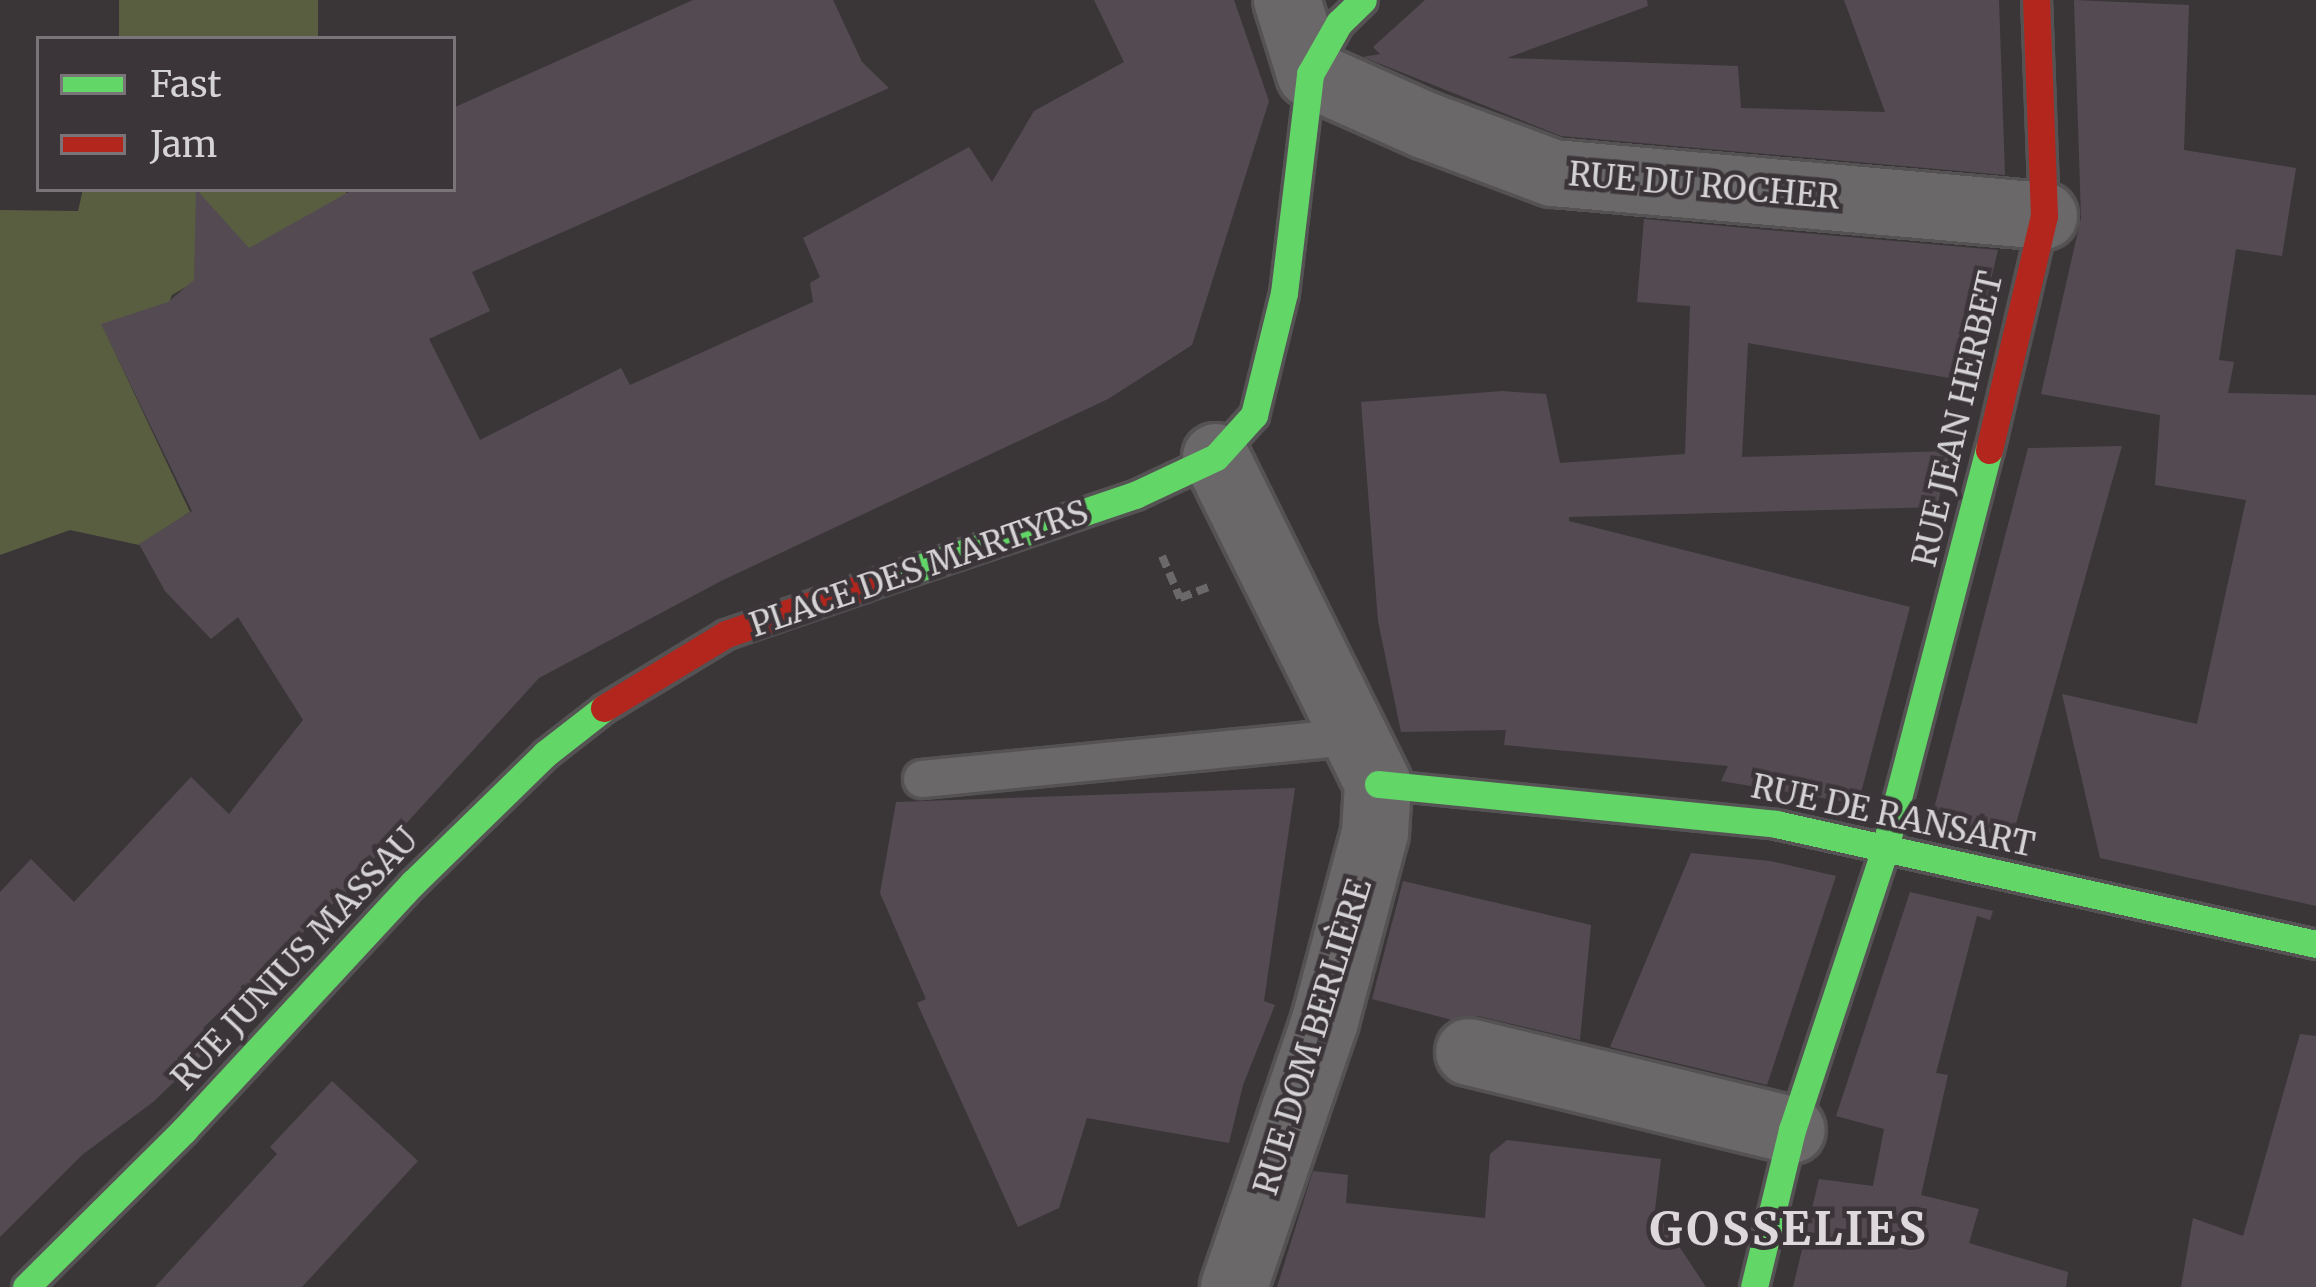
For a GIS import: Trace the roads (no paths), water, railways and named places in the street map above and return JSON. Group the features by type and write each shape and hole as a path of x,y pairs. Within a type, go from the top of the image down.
{"street":[{"path":"1288,0 1310,74"},
{"path":"1310,74 1339,23 1363,0"},
{"name":"RUE JEAN HERBET","path":"1754,1287 1792,1130 1885,848 1977,501 2044,216 2036,0"},
{"name":"RUE DU ROCHER","path":"1310,74 1427,126 1553,172 2044,216"},
{"name":"PLACE DES MARTYRS","path":"627,692 726,634 1135,495 1216,457 1254,415 1284,293 1310,74"},
{"path":"1216,457 1366,761"},
{"name":"RUE JUNIUS MASSAU","path":"26,1287 184,1130 413,883 545,754 627,692"},
{"name":"RUE DE RANSART","path":"1366,761 1777,824 2316,944"},
{"name":"RUE DOM BERLIÈRE","path":"1234,1287 1325,1021 1375,833 1366,761"},
{"path":"1468,1052 1792,1130"}],"lane":[{"path":"922,778 1366,761"}],"district":[{"name":"GOSSELIES","path":"1789,1230"}]}
